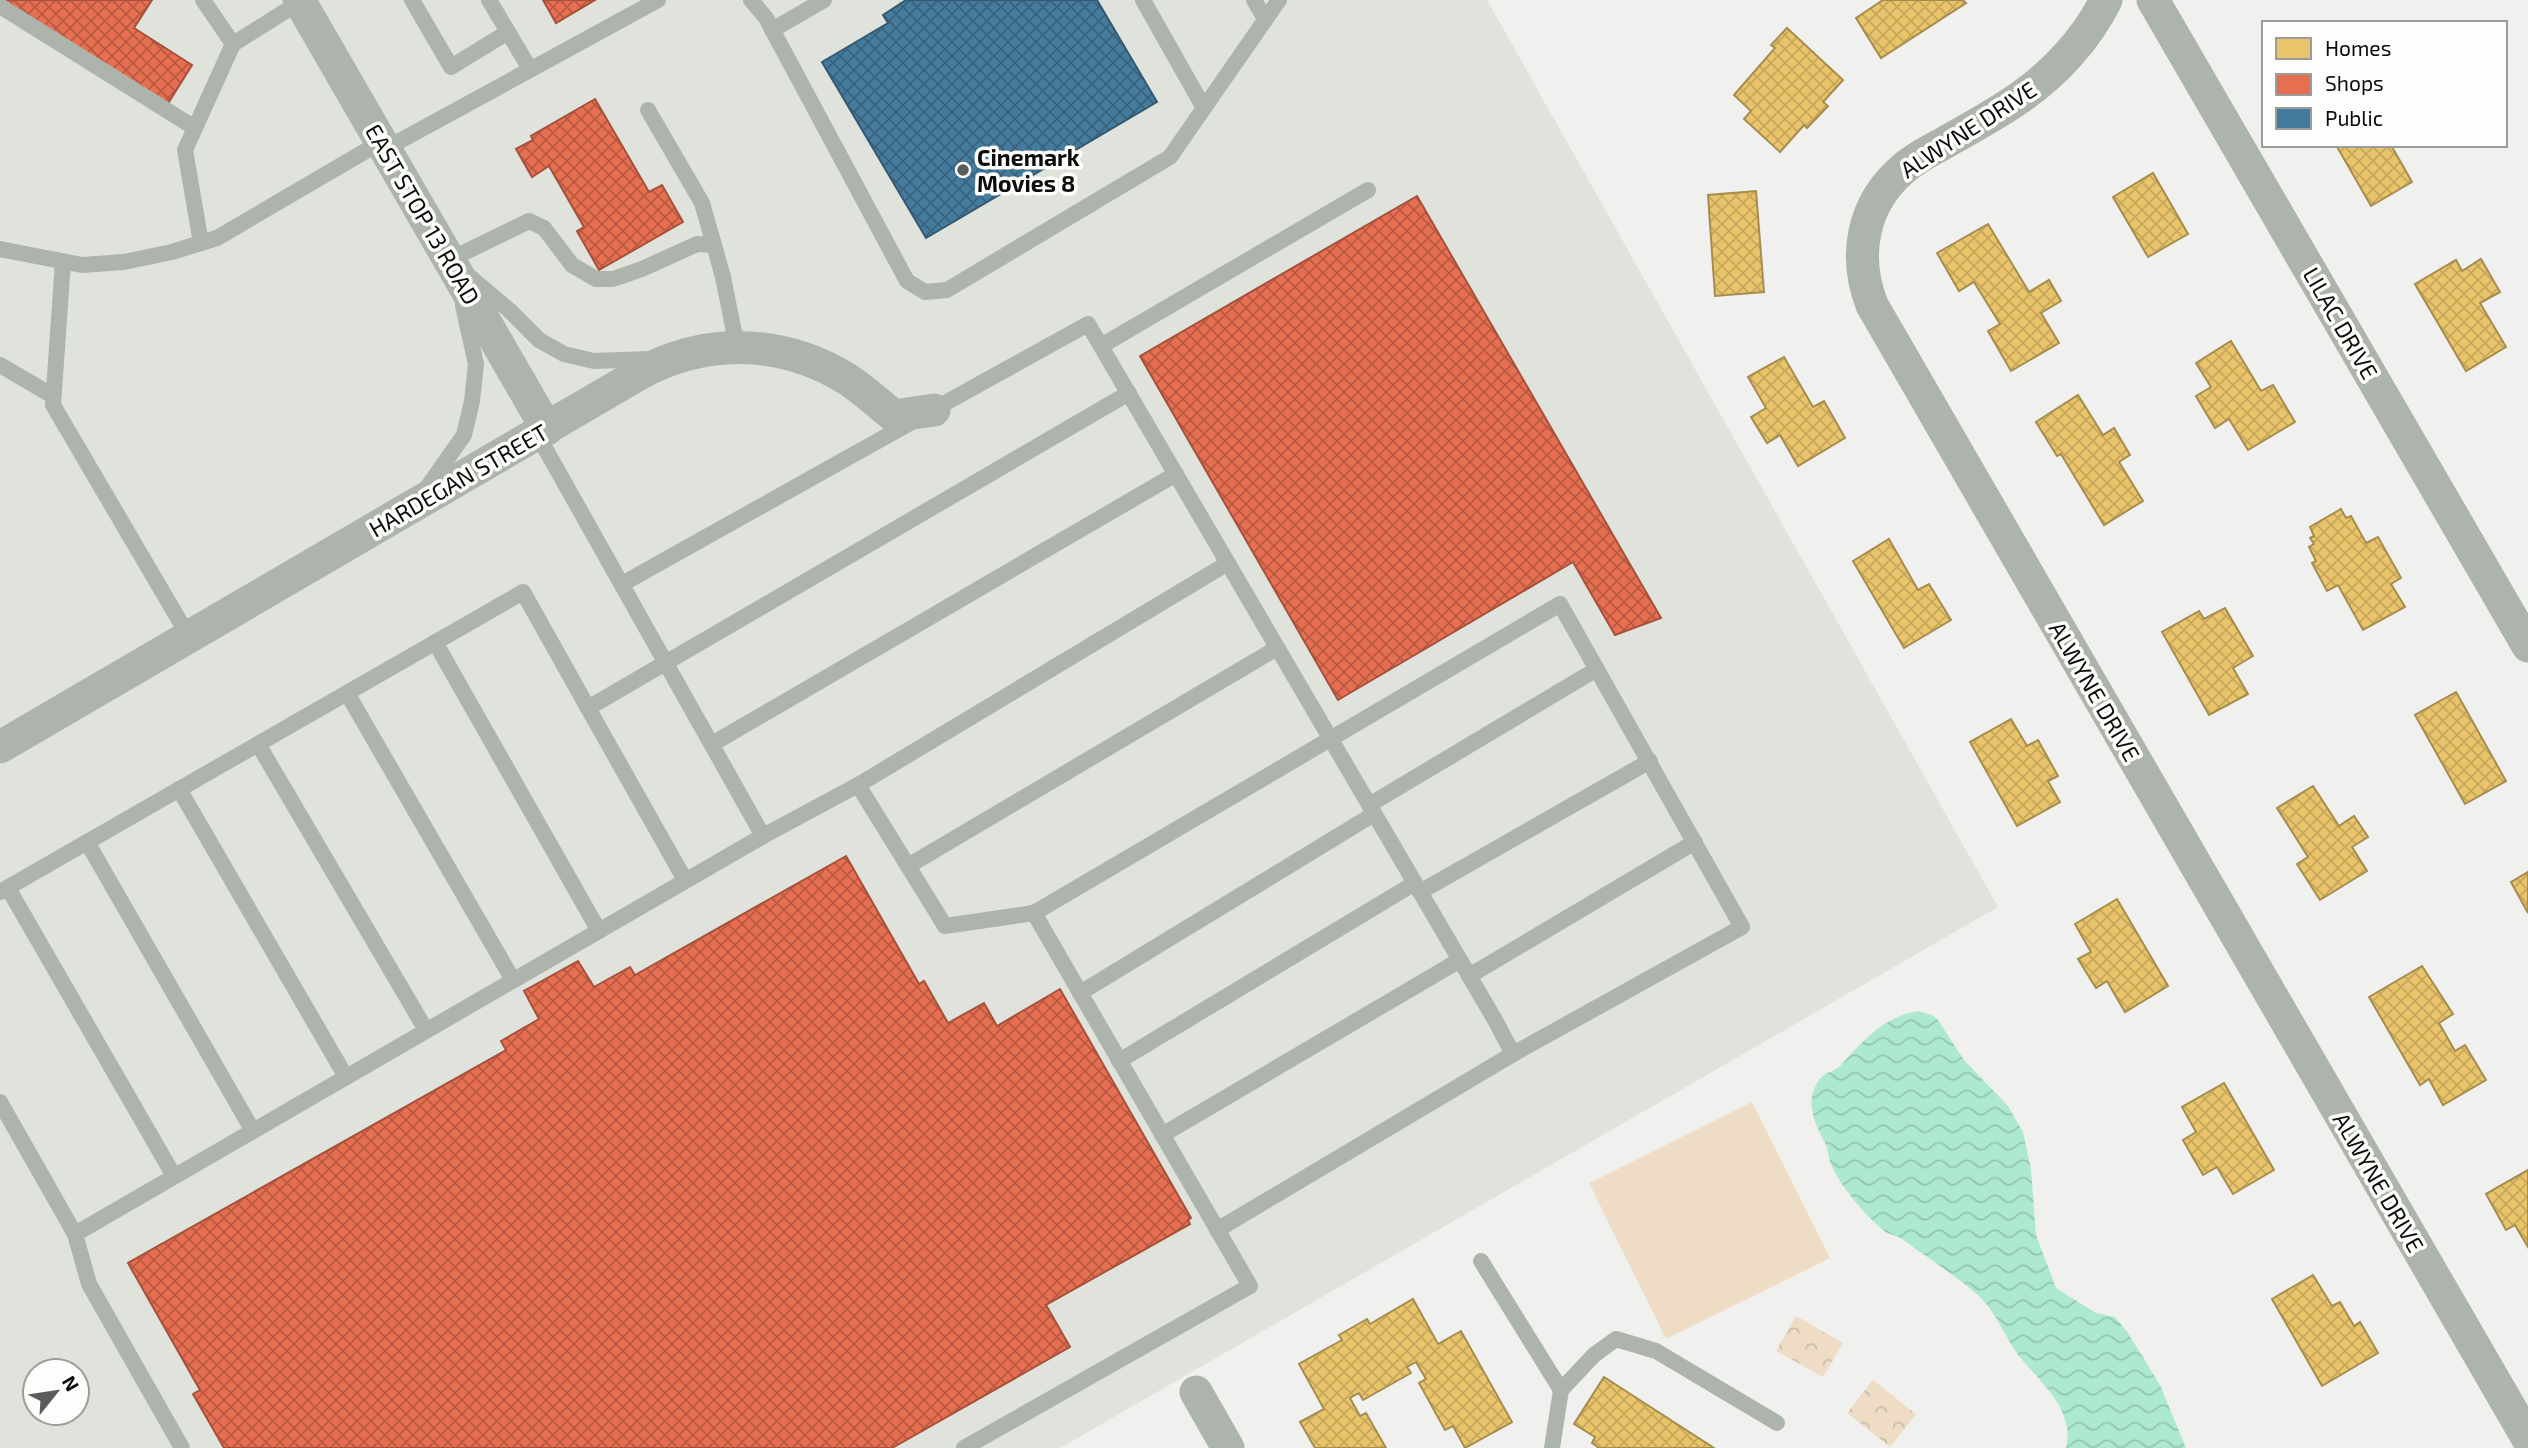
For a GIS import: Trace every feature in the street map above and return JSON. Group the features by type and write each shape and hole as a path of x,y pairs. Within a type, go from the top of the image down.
{"street":[{"name":"ALWYNE DRIVE","path":"2106,0 2081,40 2060,64 2035,86 1997,113 1905,167 1884,189 1870,215 1863,238 1861,261 1867,291 1886,329 2528,1439"},
{"name":"LILAC DRIVE","path":"2153,0 2528,646"},
{"name":"EAST STOP 13 ROAD","path":"299,1 449,260 542,431"},
{"name":"HARDEGAN STREET","path":"0,747 639,374 675,358 720,347 766,348 806,357 848,380 894,415 934,410"},
{"path":"1196,1392 1228,1448"}],"lane":[{"path":"203,0 233,44"},
{"path":"412,0 452,67 508,33"},
{"path":"489,0 530,69"},
{"path":"0,249 82,265 124,262 172,252 217,238 383,146 658,0"},
{"path":"751,0 772,30 906,281 925,292 947,290 1170,157 1279,0"},
{"path":"772,30 824,0"},
{"path":"1143,0 1204,108"},
{"path":"1254,0 1265,19"},
{"path":"201,243 185,150 233,44 299,1"},
{"path":"0,6 195,128"},
{"path":"648,110 702,203 726,288 737,347"},
{"path":"1101,346 1368,190"},
{"path":"449,260 529,221 544,228 572,265 596,279 613,279 642,269 697,244 714,245"},
{"path":"449,260 509,310 539,340 564,354 594,361 675,358"},
{"path":"416,505 464,435 472,401 476,364 467,318 449,260"},
{"path":"62,262 52,405 189,637"},
{"path":"622,584 1088,324 1513,1054"},
{"path":"0,365 53,396"},
{"path":"588,708 1129,393"},
{"path":"542,431 622,584 763,836"},
{"path":"712,744 1176,474"},
{"path":"75,1234 685,880 858,785 1228,563"},
{"path":"174,1176 4,890 523,592 685,880"},
{"path":"858,785 946,926 1034,913 1560,604 1742,927 1513,1054 1217,1230"},
{"path":"435,642 599,931"},
{"path":"908,866 1277,648"},
{"path":"1080,993 1597,669"},
{"path":"347,693 513,980"},
{"path":"258,744 426,1030"},
{"path":"1119,1061 1418,888 1650,761"},
{"path":"179,789 346,1077"},
{"path":"87,842 253,1131"},
{"path":"1469,976 1695,842"},
{"path":"964,1448 1250,1286 1034,913"},
{"path":"1162,1135 1460,960"},
{"path":"0,1102 75,1234 89,1284 182,1448"},
{"path":"1481,1261 1562,1390"},
{"path":"1552,1448 1562,1390 1594,1355 1616,1339 1656,1351 1776,1423"}],"shaded area":[{"path":"0,0 1487,0 1998,907 1060,1448 0,1448"}],"green space":[{"path":"1752,1102 1830,1258 1666,1339 1589,1183"},
{"path":"1796,1316 1843,1343 1823,1377 1776,1351"},
{"path":"1873,1380 1916,1414 1890,1447 1847,1413"}],"water":[{"path":"1918,1011 1938,1020 1964,1060 2008,1106 2023,1132 2031,1169 2036,1235 2056,1288 2096,1313 2115,1317 2128,1333 2160,1385 2186,1448 2066,1448 2066,1423 2056,1401 2018,1354 1986,1303 1970,1288 1902,1239 1883,1230 1859,1207 1840,1181 1812,1112 1815,1087 1822,1077 1839,1067 1884,1024"}],"building: Homes":[{"path":"1883,0 1963,0 1966,3 1881,58 1856,18"},
{"path":"1787,28 1843,80 1823,102 1828,106 1807,128 1804,125 1780,152 1744,119 1751,111 1734,95 1775,48 1771,45"},
{"path":"2337,147 2392,147 2412,182 2371,206"},
{"path":"2153,173 2188,234 2148,257 2113,197"},
{"path":"1756,191 1764,292 1715,296 1708,195"},
{"path":"1988,224 2029,292 2049,280 2061,301 2041,313 2059,343 2011,371 1988,331 2000,324 1974,282 1959,291 1937,253"},
{"path":"2481,259 2500,292 2480,303 2506,347 2466,371 2415,284 2456,260 2462,271"},
{"path":"2231,341 2261,391 2273,385 2295,422 2248,450 2229,419 2215,428 2196,396 2211,387 2196,363"},
{"path":"1784,357 1813,407 1824,401 1845,438 1798,466 1780,435 1767,443 1751,417 1766,408 1748,377"},
{"path":"2078,395 2103,435 2114,428 2130,455 2119,462 2143,501 2104,525 2061,454 2057,456 2036,422"},
{"path":"2341,509 2346,518 2351,516 2366,543 2378,537 2401,578 2391,584 2405,607 2363,630 2338,585 2327,591 2312,563 2316,561 2309,547 2314,544 2310,538 2314,536 2310,527"},
{"path":"1889,539 1918,590 1929,584 1951,620 1904,648 1853,561"},
{"path":"2225,608 2253,656 2233,668 2248,694 2209,715 2162,632 2199,611 2204,619"},
{"path":"2456,692 2506,781 2465,804 2415,715"},
{"path":"2011,719 2027,746 2038,740 2058,776 2048,781 2060,802 2017,826 1970,742"},
{"path":"2313,786 2339,826 2354,816 2368,837 2352,847 2367,871 2320,900 2297,864 2308,857 2277,808"},
{"path":"2528,872 2528,913 2511,882"},
{"path":"2117,899 2168,986 2125,1012 2107,981 2096,988 2078,959 2091,952 2075,924"},
{"path":"2422,966 2453,1014 2439,1023 2455,1051 2465,1045 2486,1080 2443,1105 2429,1079 2420,1085 2369,997"},
{"path":"2224,1083 2274,1170 2233,1194 2217,1167 2203,1175 2183,1140 2196,1132 2182,1107"},
{"path":"2528,1170 2528,1247 2515,1225 2506,1230 2486,1194"},
{"path":"2313,1275 2332,1306 2340,1302 2354,1326 2360,1322 2378,1353 2322,1386 2272,1299"},
{"path":"1413,1299 1438,1344 1461,1331 1512,1422 1465,1448 1453,1426 1445,1430 1419,1383 1426,1379 1416,1362 1407,1367 1411,1373 1363,1400 1359,1393 1350,1398 1360,1416 1366,1413 1386,1448 1315,1448 1300,1422 1324,1409 1299,1364 1342,1340 1339,1335 1367,1319 1370,1324"},
{"path":"1604,1377 1714,1448 1599,1448 1592,1443 1595,1437 1574,1424"}],"building: Shops":[{"path":"4,0 152,0 134,28 192,65 167,105"},
{"path":"543,0 595,0 556,23"},
{"path":"595,99 649,192 662,185 683,222 599,270 577,231 584,227 549,166 532,177 516,149 533,140 531,136"},
{"path":"1417,196 1661,618 1615,635 1573,562 1338,700 1140,356"},
{"path":"846,856 919,984 924,981 948,1023 984,1003 997,1026 1060,989 1191,1218 1188,1220 1190,1224 1046,1305 1070,1347 892,1448 224,1448 193,1394 200,1390 128,1263 506,1050 501,1041 539,1019 524,991 578,961 594,987 630,967 635,975"}],"building: Public":[{"name":"Cinemark Movies 8","path":"906,0 1097,0 1157,102 926,238 822,62 888,23 883,15"}],"place":[{"name":"Cinemark Movies 8","path":"963,170"}]}
